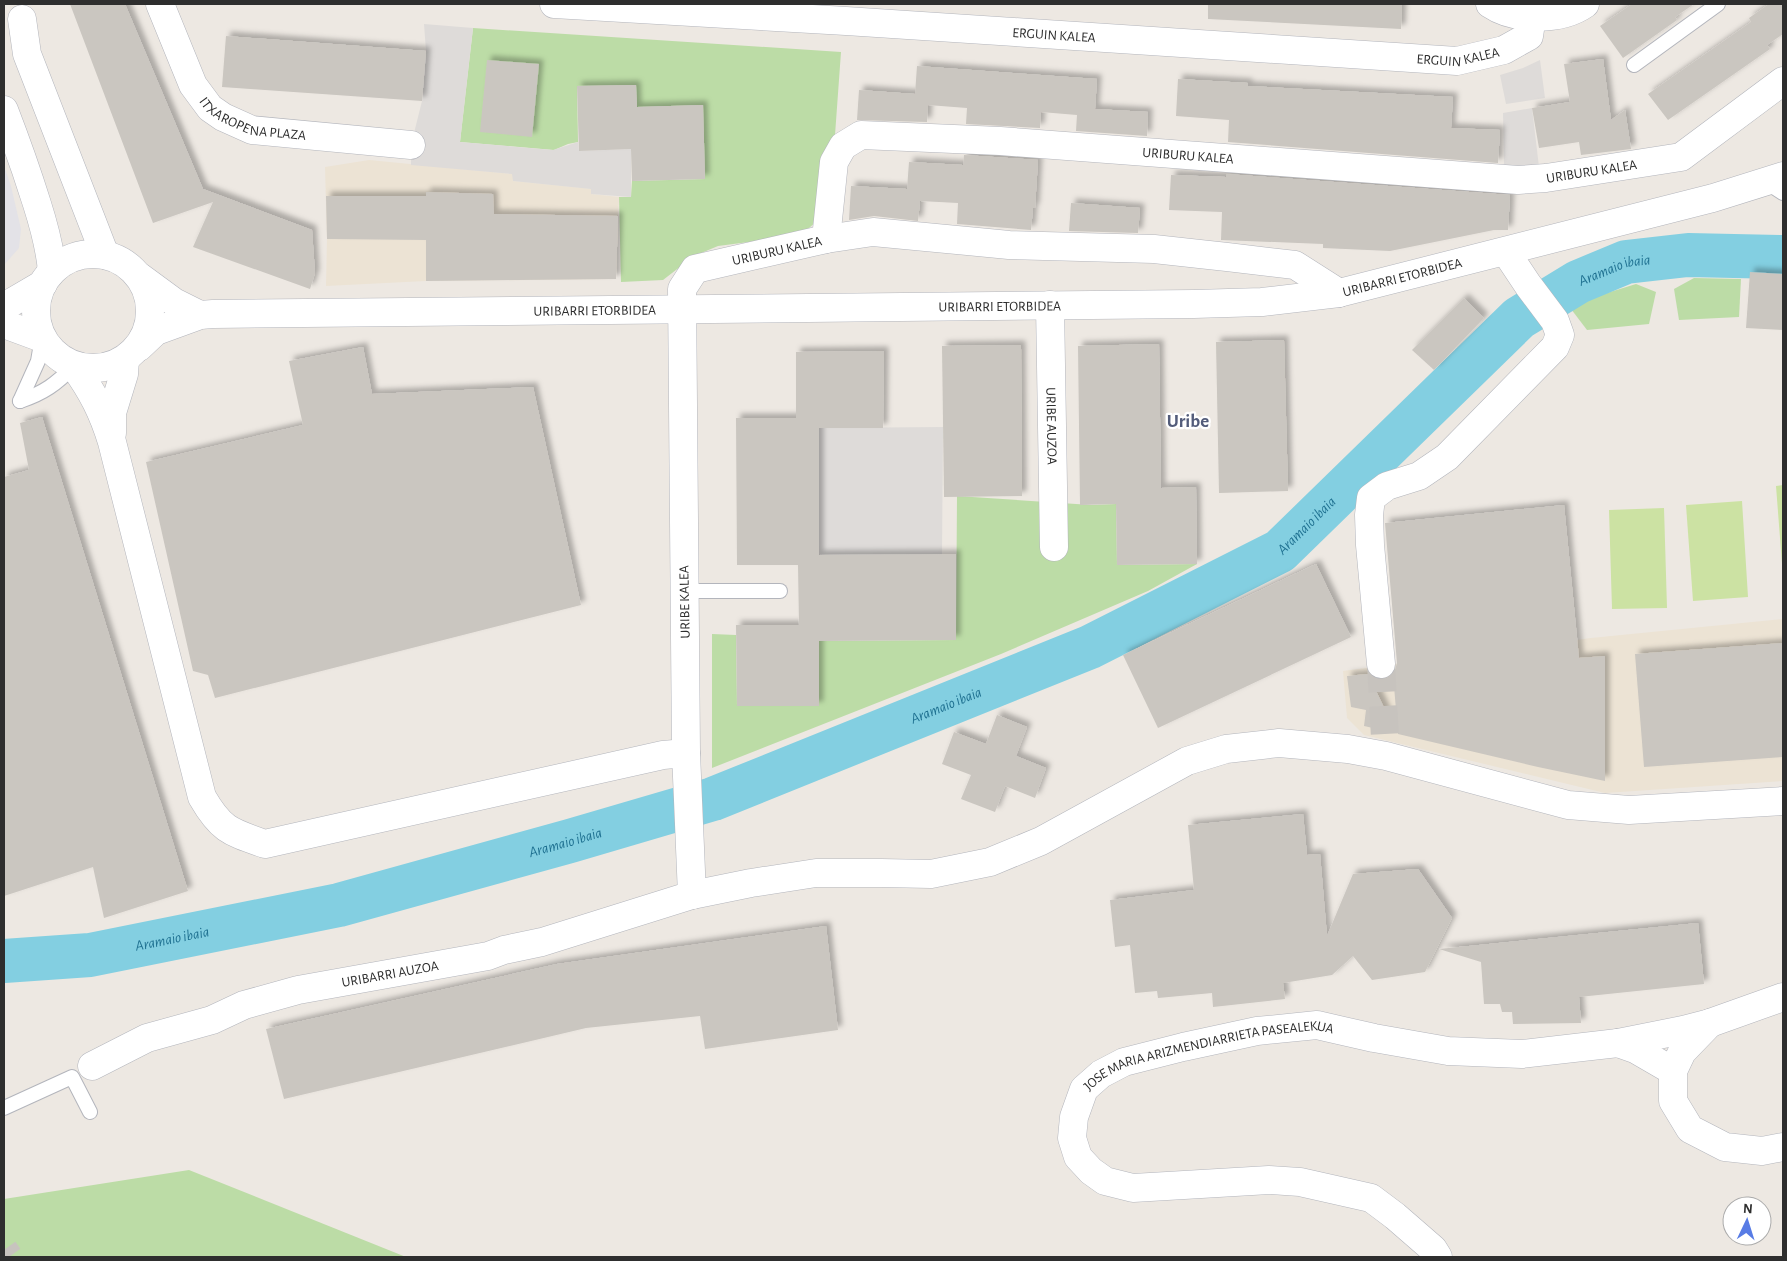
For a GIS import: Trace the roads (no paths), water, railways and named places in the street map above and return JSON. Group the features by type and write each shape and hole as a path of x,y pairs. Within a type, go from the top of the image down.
{"street":[{"name":"ITXAROPENA PLAZA","path":"160,4 193,85 210,108 223,117 252,130 411,145"},
{"name":"ERGUIN KALEA","path":"554,4 846,21 1457,62 1504,50 1529,36 1532,16"},
{"path":"1490,4 1508,12 1550,17 1575,10 1585,4"},
{"path":"18,20 27,54 105,255"},
{"name":"URIBURU KALEA","path":"681,309 682,289 695,269 826,239 834,162 843,146 860,135 1009,142 1518,180 1546,178 1681,157 1783,82"},
{"path":"4,110 21,153 50,249 47,277 36,301 36,320 42,338 50,350 74,366 92,369 109,367 132,353 156,331 200,315"},
{"name":"URIBARRI ETORBIDEA","path":"200,315 1262,302 1339,293 1713,198 1778,184"},
{"path":"826,239 873,232 1010,245 1154,249 1295,265 1339,293"},
{"path":"1381,664 1368,515 1372,498 1387,486 1419,476 1447,457 1555,347 1560,335 1555,321 1506,252"},
{"path":"4,307 16,301 68,260 86,254 105,255 118,260 130,267 140,277 174,302 200,315"},
{"path":"112,442 112,413 124,374 132,353 148,331 151,312 148,294 140,277"},
{"name":"URIBE AUZOA","path":"1050,305 1054,547"},
{"name":"URIBE KALEA","path":"681,309 686,754 692,895"},
{"path":"4,324 42,338"},
{"path":"74,366 87,383 96,400 112,442 202,797 213,817 233,833 265,844 669,754 686,754"},
{"name":"URIBARRI AUZOA","path":"82,1072 147,1038 212,1020 244,1005 298,990 488,956 504,950 542,942 692,895 751,883 816,873 881,872 931,874 990,862 1041,841 1187,761 1226,749 1279,743 1348,749 1386,756 1568,805 1629,810 1783,801"},
{"name":"JOSE MARIA ARIZMENDIARRIETA PASEALEKUA","path":"1438,1257 1433,1250 1395,1216 1372,1198 1300,1182 1269,1180 1133,1188 1105,1181 1078,1158 1072,1138 1074,1116 1084,1089 1101,1074 1124,1062 1183,1046 1257,1031 1318,1025 1374,1038 1448,1050 1522,1054 1618,1043 1683,1030 1710,1023 1783,997"},
{"name":"JOSE MARIA ARIZMENDIARRIETA PASEALEKUA","path":"1710,1023 1682,1052 1673,1071 1673,1101 1690,1130 1725,1147 1762,1151 1783,1147"},
{"name":"JOSE MARIA ARIZMENDIARRIETA PASEALEKUA","path":"1618,1043 1635,1049 1673,1071"}],"lane":[{"path":"1634,65 1718,4"},
{"path":"42,338 38,361 20,401 40,394 56,384 74,366"},
{"path":"684,591 780,591"},
{"path":"4,1108 82,1072 90,1112"}],"waterway":[{"name":"Aramaio ibaia","path":"4,961 90,955 339,905 713,799 1090,647 1280,551 1519,318 1578,282 1626,262 1688,255 1783,257"}],"tunnel":[{"path":"1381,664 1386,756"},
{"path":"4,1250 9,1257"}],"district":[{"name":"Uribe","path":"1188,420"}]}
